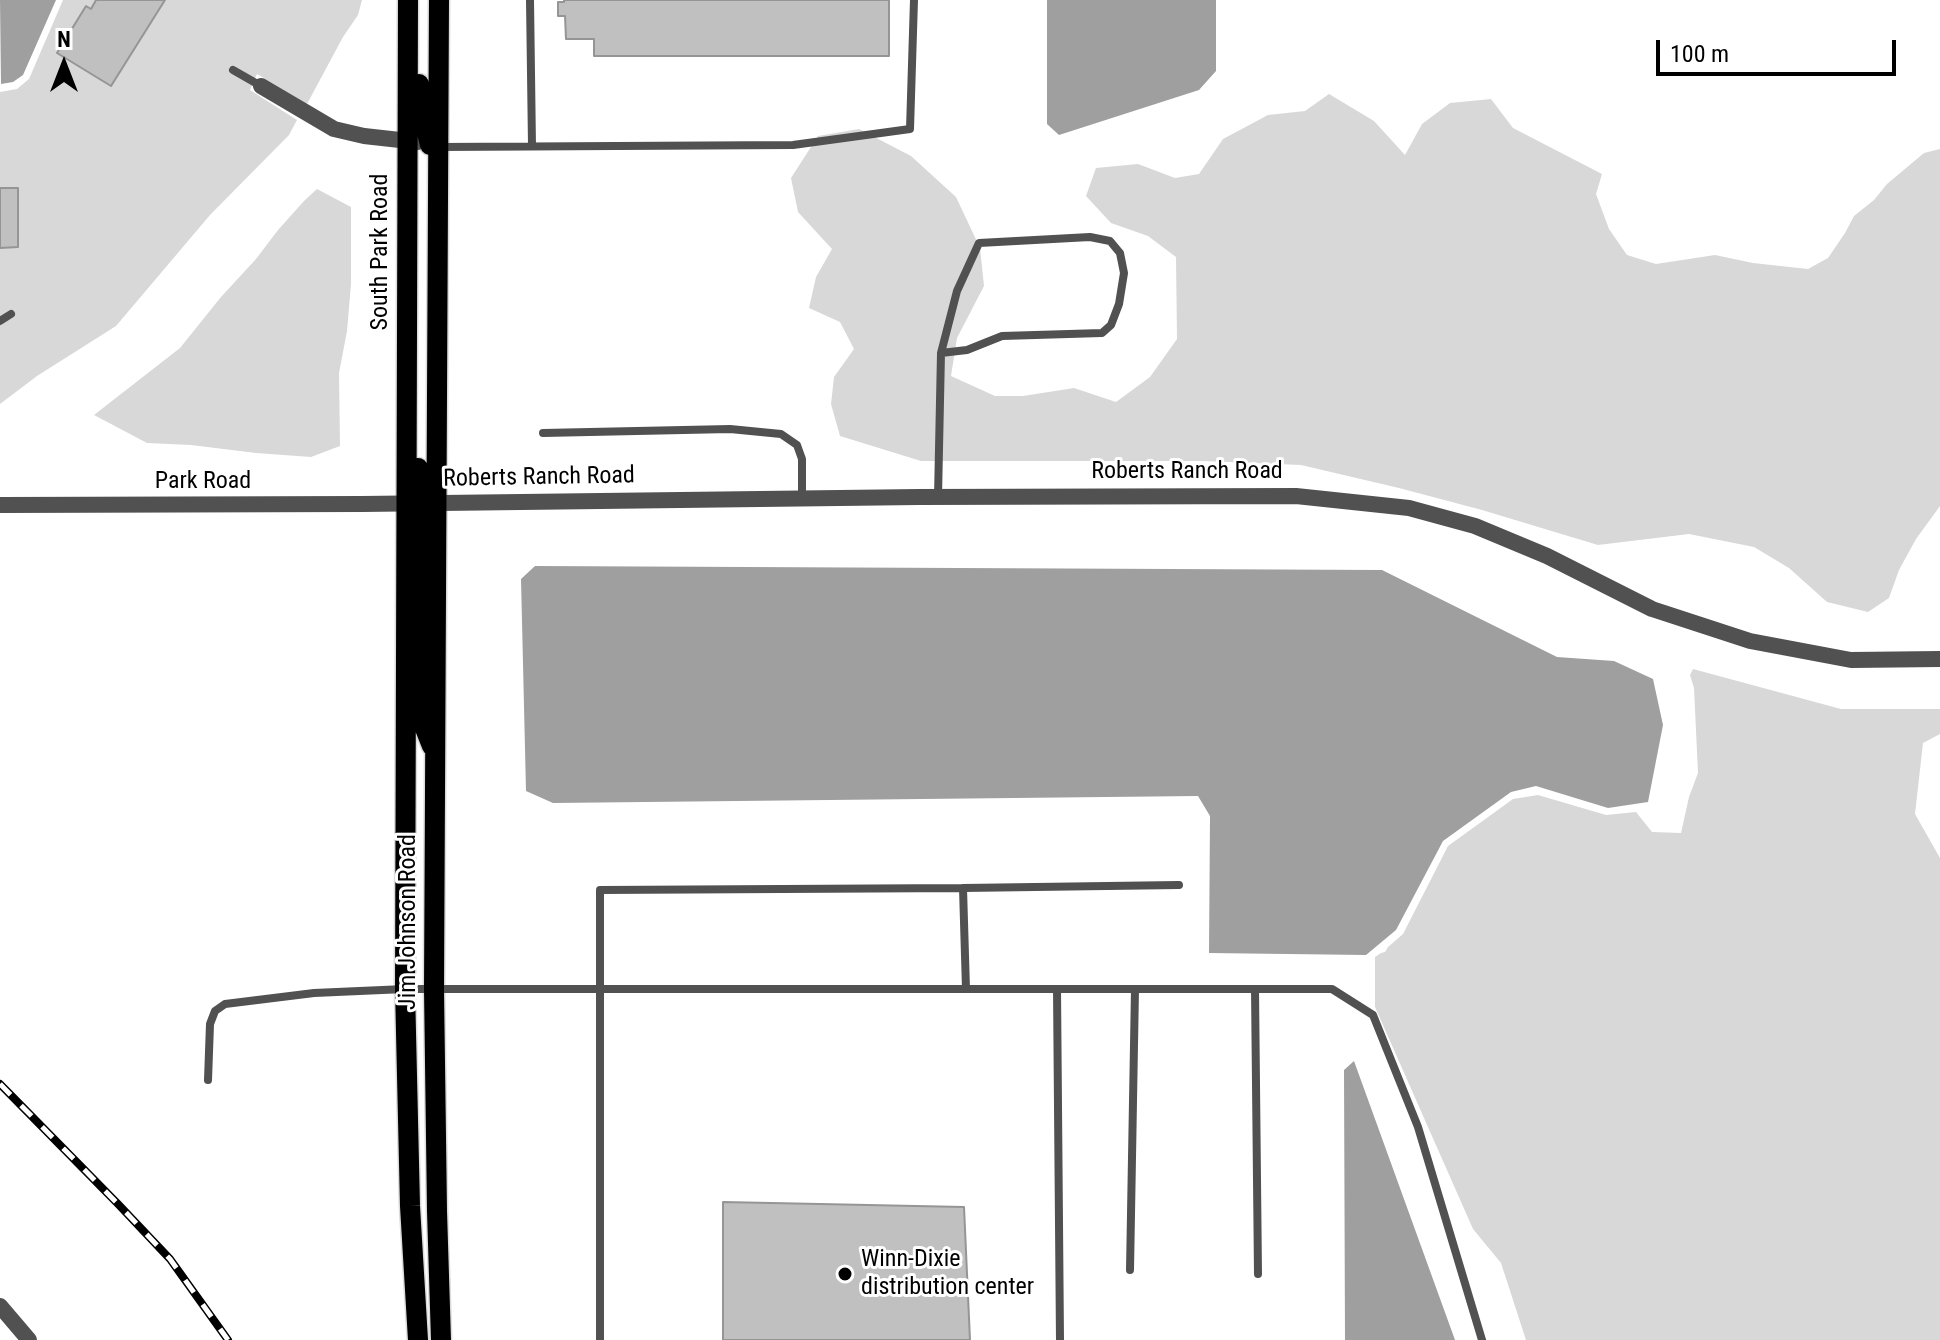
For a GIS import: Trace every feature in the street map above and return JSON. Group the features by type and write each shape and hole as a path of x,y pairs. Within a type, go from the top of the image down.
{"main road":[{"name":"South Park Road","path":"408,0 407,278 421,504"},
{"path":"419,0 419,100 434,146"},
{"path":"421,504 439,0"},
{"name":"Jim Johnson Road","path":"418,1340 410,1206 405,989 406,741 421,504"},
{"name":"Jim Johnson Road","path":"421,504 436,753 434,989 441,1340"},
{"path":"406,741 418,770 417,951 434,989"}],"street":[{"path":"261,86 334,129 364,136 408,139 434,146"},
{"name":"Roberts Ranch Road","path":"421,504 802,498 1296,496 1409,508 1475,526 1547,556 1652,609 1750,641 1851,660 1940,659"},
{"name":"Park Road","path":"0,505 421,504"},
{"path":"0,1306 29,1340"}],"lane":[{"path":"530,0 532,146"},
{"path":"434,146 793,145 910,129 914,0"},
{"path":"233,70 261,86"},
{"path":"938,497 941,353 957,291 979,243 1090,237 1110,241 1120,253 1124,273 1119,304 1111,325 1102,333 1002,336 967,350 941,353"},
{"path":"0,321 11,314"},
{"path":"543,433 730,429 781,434 797,445 802,459 802,498"},
{"path":"600,1340 600,890 1179,885"},
{"path":"963,888 966,989"},
{"path":"208,1080 210,1024 215,1011 225,1004 314,993 405,989 1332,989 1373,1015 1418,1127 1482,1340"},
{"path":"1057,989 1060,1340"},
{"path":"1130,1270 1135,989"},
{"path":"1255,989 1258,1274"}],"shaded area":[{"path":"0,0 56,0 23,75 13,82 1,84"},
{"path":"63,0 362,0 358,15 307,104 257,74 250,90 297,120 289,135 210,215 116,326 37,376 0,404 0,92 17,89 29,79"},
{"path":"1047,0 1216,0 1216,71 1199,90 1059,135 1047,124"},
{"path":"1329,94 1374,121 1405,155 1422,124 1450,103 1491,99 1513,128 1602,174 1596,194 1609,229 1627,255 1656,264 1715,255 1808,269 1828,258 1854,216 1874,200 1887,184 1924,153 1940,149 1940,506 1916,539 1899,570 1889,598 1868,612 1827,602 1789,568 1754,547 1689,534 1598,545 1482,510 1301,465 1203,461 921,461 840,436 831,404 834,377 854,349 840,322 809,308 816,277 832,249 798,212 791,178 818,136 859,129 911,156 956,197 980,248 984,286 957,338 951,376 995,396 1023,396 1074,388 1116,402 1150,377 1177,339 1176,257 1148,236 1111,223 1086,196 1096,168 1138,164 1175,178 1199,174 1223,139 1268,115 1305,111"},
{"path":"317,189 351,207 351,284 339,373 340,446 311,457 147,443 94,415 180,348 278,230"},
{"path":"535,566 1382,570 1557,657 1614,661 1653,679 1663,725 1648,802 1608,808 1536,786 1511,792 1443,841 1396,930 1366,955 1209,953 1210,816 1198,796 553,803 526,791 521,579"},
{"path":"1693,669 1841,709 1940,709 1940,734 1923,743 1915,814 1940,858 1940,1340 1526,1340 1501,1263 1473,1229 1375,1007 1375,957 1385,952 1403,934 1448,846 1513,799 1538,795 1606,815 1636,812 1652,832 1681,833 1698,773 1694,688 1690,675"},
{"path":"1354,1061 1455,1340 1345,1340 1344,1070"}],"building":[{"path":"96,0 165,0 111,86 57,53 86,6 91,9"},
{"path":"889,0 889,56 594,56 594,39 566,39 565,16 558,16 558,2"},
{"path":"0,188 18,188 18,247 0,248"},
{"name":"Winn-Dixie distribution center","path":"723,1202 964,1207 970,1340 723,1340"}],"railway":[{"path":"0,1084 170,1259 228,1340"}],"place":[{"name":"Winn-Dixie distribution center","path":"845,1274"}]}
